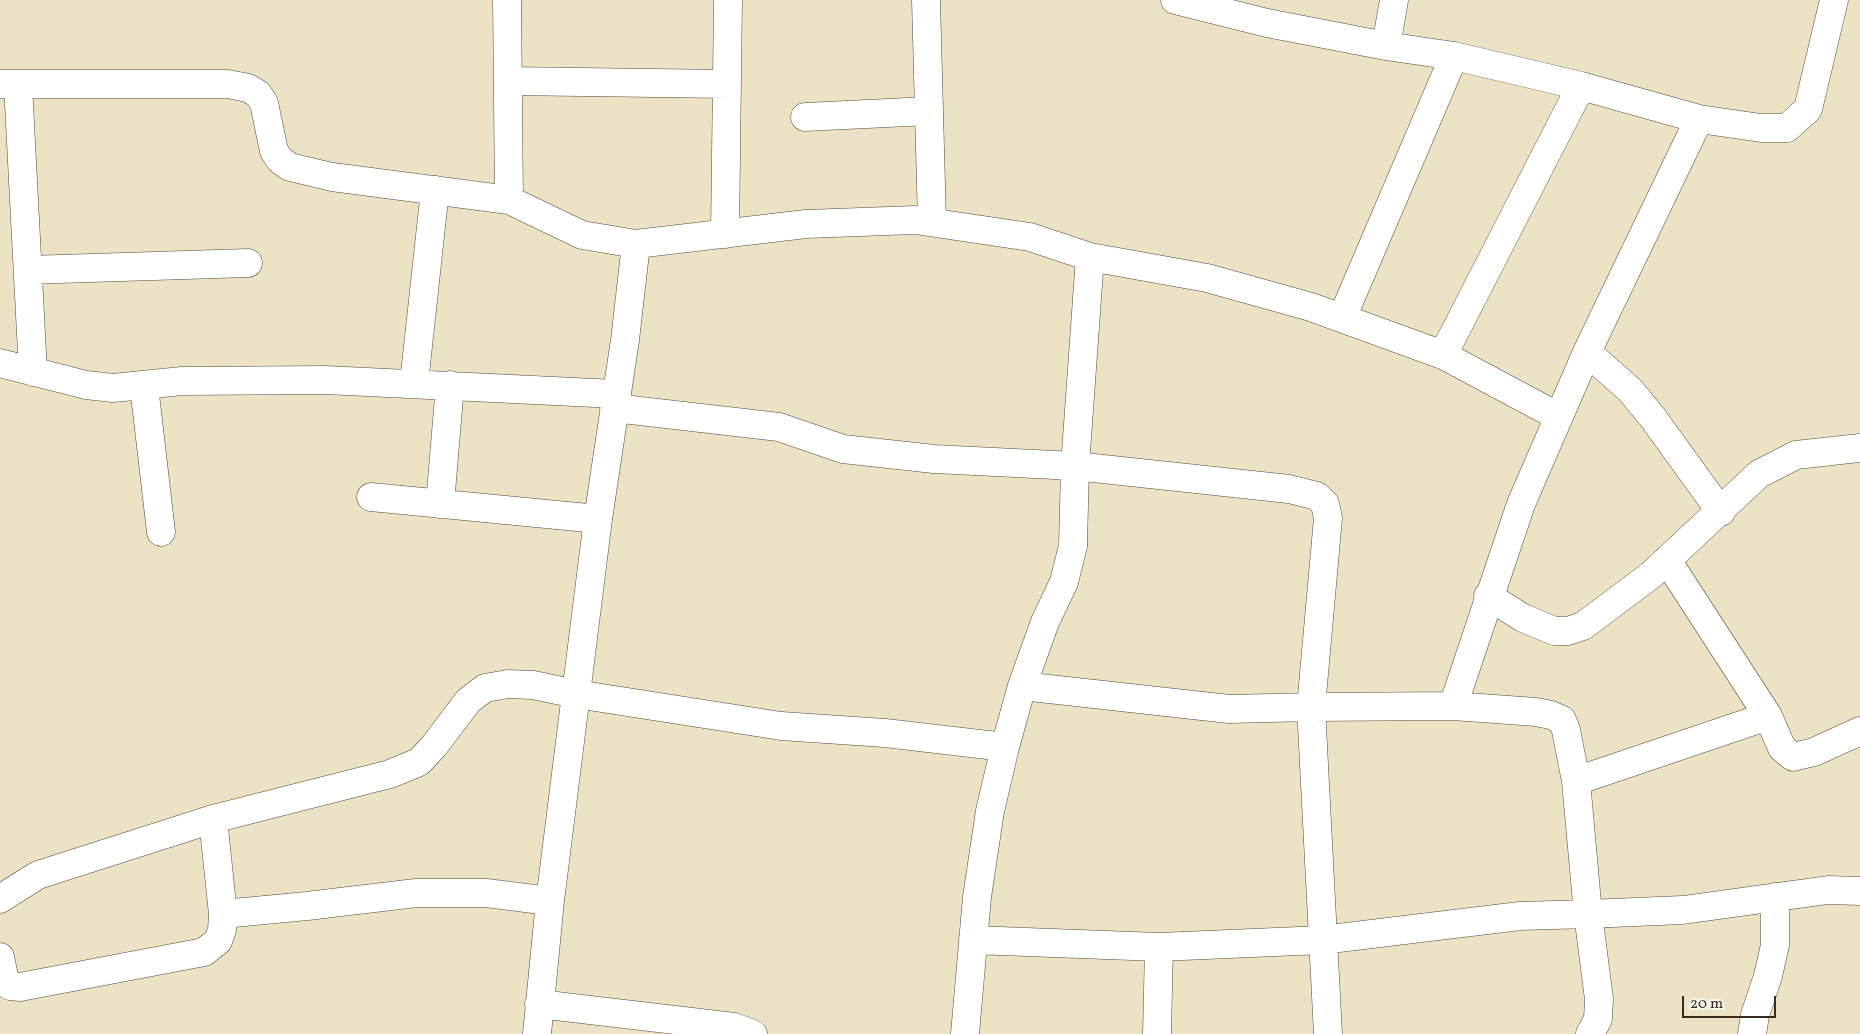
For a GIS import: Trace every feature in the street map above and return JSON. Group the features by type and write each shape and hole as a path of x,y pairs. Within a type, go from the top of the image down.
{"street":[{"path":"507,0 508,200"},
{"path":"725,234 728,0"},
{"path":"926,0 932,222"},
{"path":"1175,0 1268,23 1386,46 1454,56 1581,86 1699,119 1761,128 1787,128 1800,119 1808,109 1815,89 1834,0"},
{"path":"1386,46 1394,0"},
{"path":"1342,318 1454,56"},
{"path":"508,81 727,84"},
{"path":"33,372 28,270 9,85 228,84 248,88 258,94 264,103 274,151 280,160 290,167 332,177 508,200 582,235 636,244 806,224 915,220 1030,237 1090,257 1207,278 1342,318 1443,355 1559,416"},
{"path":"1443,355 1581,86"},
{"path":"805,117 929,111"},
{"path":"1453,706 1488,596 1521,504 1587,352 1699,119"},
{"path":"414,384 436,190"},
{"path":"537,1034 550,901 598,519 636,244"},
{"path":"965,1034 973,940 990,811 1022,686 1066,573 1073,546 1076,466 1087,326 1090,257"},
{"path":"28,270 248,263"},
{"path":"1587,352 1630,390 1642,404 1721,512"},
{"path":"0,363 86,385 114,388 182,381 325,380 450,385 615,401 779,427 843,449 934,459 1076,466 1289,489 1317,496 1325,504 1328,518 1311,707 1328,1034"},
{"path":"440,504 450,385"},
{"path":"144,386 161,532"},
{"path":"1488,596 1523,618 1554,631 1568,631 1582,626 1667,560 1721,512 1759,474 1796,455 1860,448"},
{"path":"371,497 598,519"},
{"path":"1667,560 1768,716 1782,748 1793,757 1814,752 1860,730"},
{"path":"0,899 38,874 212,819 390,774 419,762 434,746 468,701 485,688 508,684 533,685 576,694 781,726 885,733 1005,747"},
{"path":"1022,686 1229,709 1453,706 1536,712 1551,715 1562,720 1566,730 1576,781 1588,914 1599,999 1598,1019 1590,1034"},
{"path":"1576,781 1768,716"},
{"path":"0,958 5,981 10,986 36,985 204,952 218,942 224,914 212,819"},
{"path":"973,940 1159,947 1322,940 1520,916 1683,910 1828,890 1860,891"},
{"path":"224,914 416,893 486,893 550,901"},
{"path":"1752,1034 1755,1015 1768,976 1775,945 1775,897"},
{"path":"1157,1034 1159,947"},
{"path":"539,1004 653,1026 734,1027 753,1034"}]}
